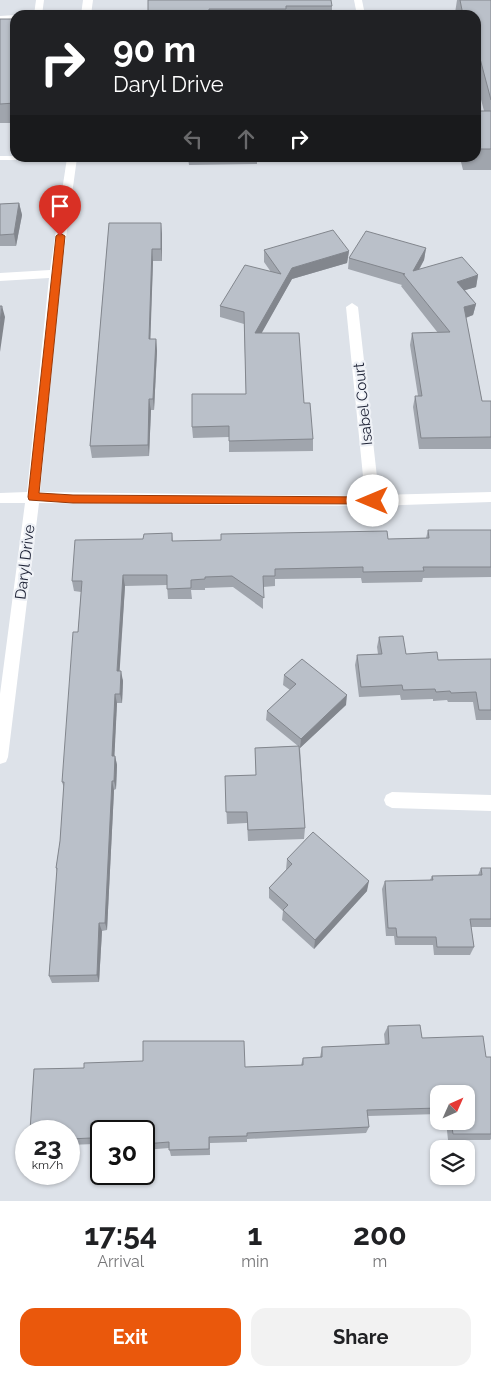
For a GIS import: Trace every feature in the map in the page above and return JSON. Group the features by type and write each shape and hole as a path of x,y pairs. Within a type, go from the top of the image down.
{"street":[{"name":"Daryl Drive","path":"0,757 33,497 55,274 71,162"},
{"path":"0,277 55,274"},
{"name":"Isabel Court","path":"352,307 373,501"},
{"path":"0,498 373,501 491,497"},
{"path":"392,800 491,803"}],"building":[{"path":"148,0 331,0 332,6 286,6 286,9 148,10"},
{"path":"460,0 491,0 491,100 481,62 481,10 462,10"},
{"path":"0,19 10,19 10,103 0,104"},
{"path":"481,111 491,111 491,149 481,149"},
{"path":"19,203 14,234 0,235 0,204"},
{"path":"109,223 161,223 161,249 152,249 149,339 156,339 153,399 149,399 148,445 90,446"},
{"path":"333,230 349,251 292,268 255,333 299,333 304,403 310,403 313,439 229,441 229,426 192,427 192,394 246,394 244,312 220,306 245,265 281,274 264,250"},
{"path":"366,231 426,248 413,271 462,257 478,275 457,282 476,304 464,307 482,401 491,401 491,437 421,438 415,396 422,396 412,333 450,332 403,274 405,274 349,258"},
{"path":"0,306 2,306 0,322"},
{"path":"428,530 491,530 491,567 423,567 424,571 363,572 363,567 275,569 275,576 263,576 264,598 232,576 205,577 205,579 191,580 191,588 167,589 167,575 123,575 117,671 121,671 120,694 115,694 112,756 115,756 114,781 112,781 105,923 99,923 97,975 49,976 56,868 60,841 64,782 62,782 73,632 78,632 82,581 72,581 75,540 143,539 144,534 172,533 172,541 221,540 221,534 387,531 388,539 429,538"},
{"path":"403,636 406,654 437,652 438,660 491,659 491,710 479,710 476,692 436,692 435,689 403,690 402,685 361,687 357,655 382,654 379,637"},
{"path":"302,659 347,695 301,739 267,711 296,684 284,675"},
{"path":"299,746 305,828 248,830 247,812 226,812 225,776 256,775 255,748"},
{"path":"313,832 369,881 315,940 283,910 288,905 269,888 292,864 287,859"},
{"path":"481,868 491,868 491,919 470,919 474,947 437,947 436,937 397,937 396,928 388,928 385,881 433,880 432,876 482,875"},
{"path":"420,1025 422,1038 483,1036 486,1057 491,1057 491,1134 453,1134 452,1130 475,1130 475,1085 430,1085 430,1108 367,1110 369,1127 247,1133 247,1136 209,1137 209,1149 169,1150 169,1142 155,1143 155,1120 90,1120 90,1138 80,1138 80,1120 31,1120 34,1069 84,1068 84,1063 143,1061 143,1041 244,1041 245,1067 303,1065 303,1058 322,1057 322,1047 389,1044 388,1026"}],"route":[{"path":"60,236 33,497 73,499 373,501"}]}
